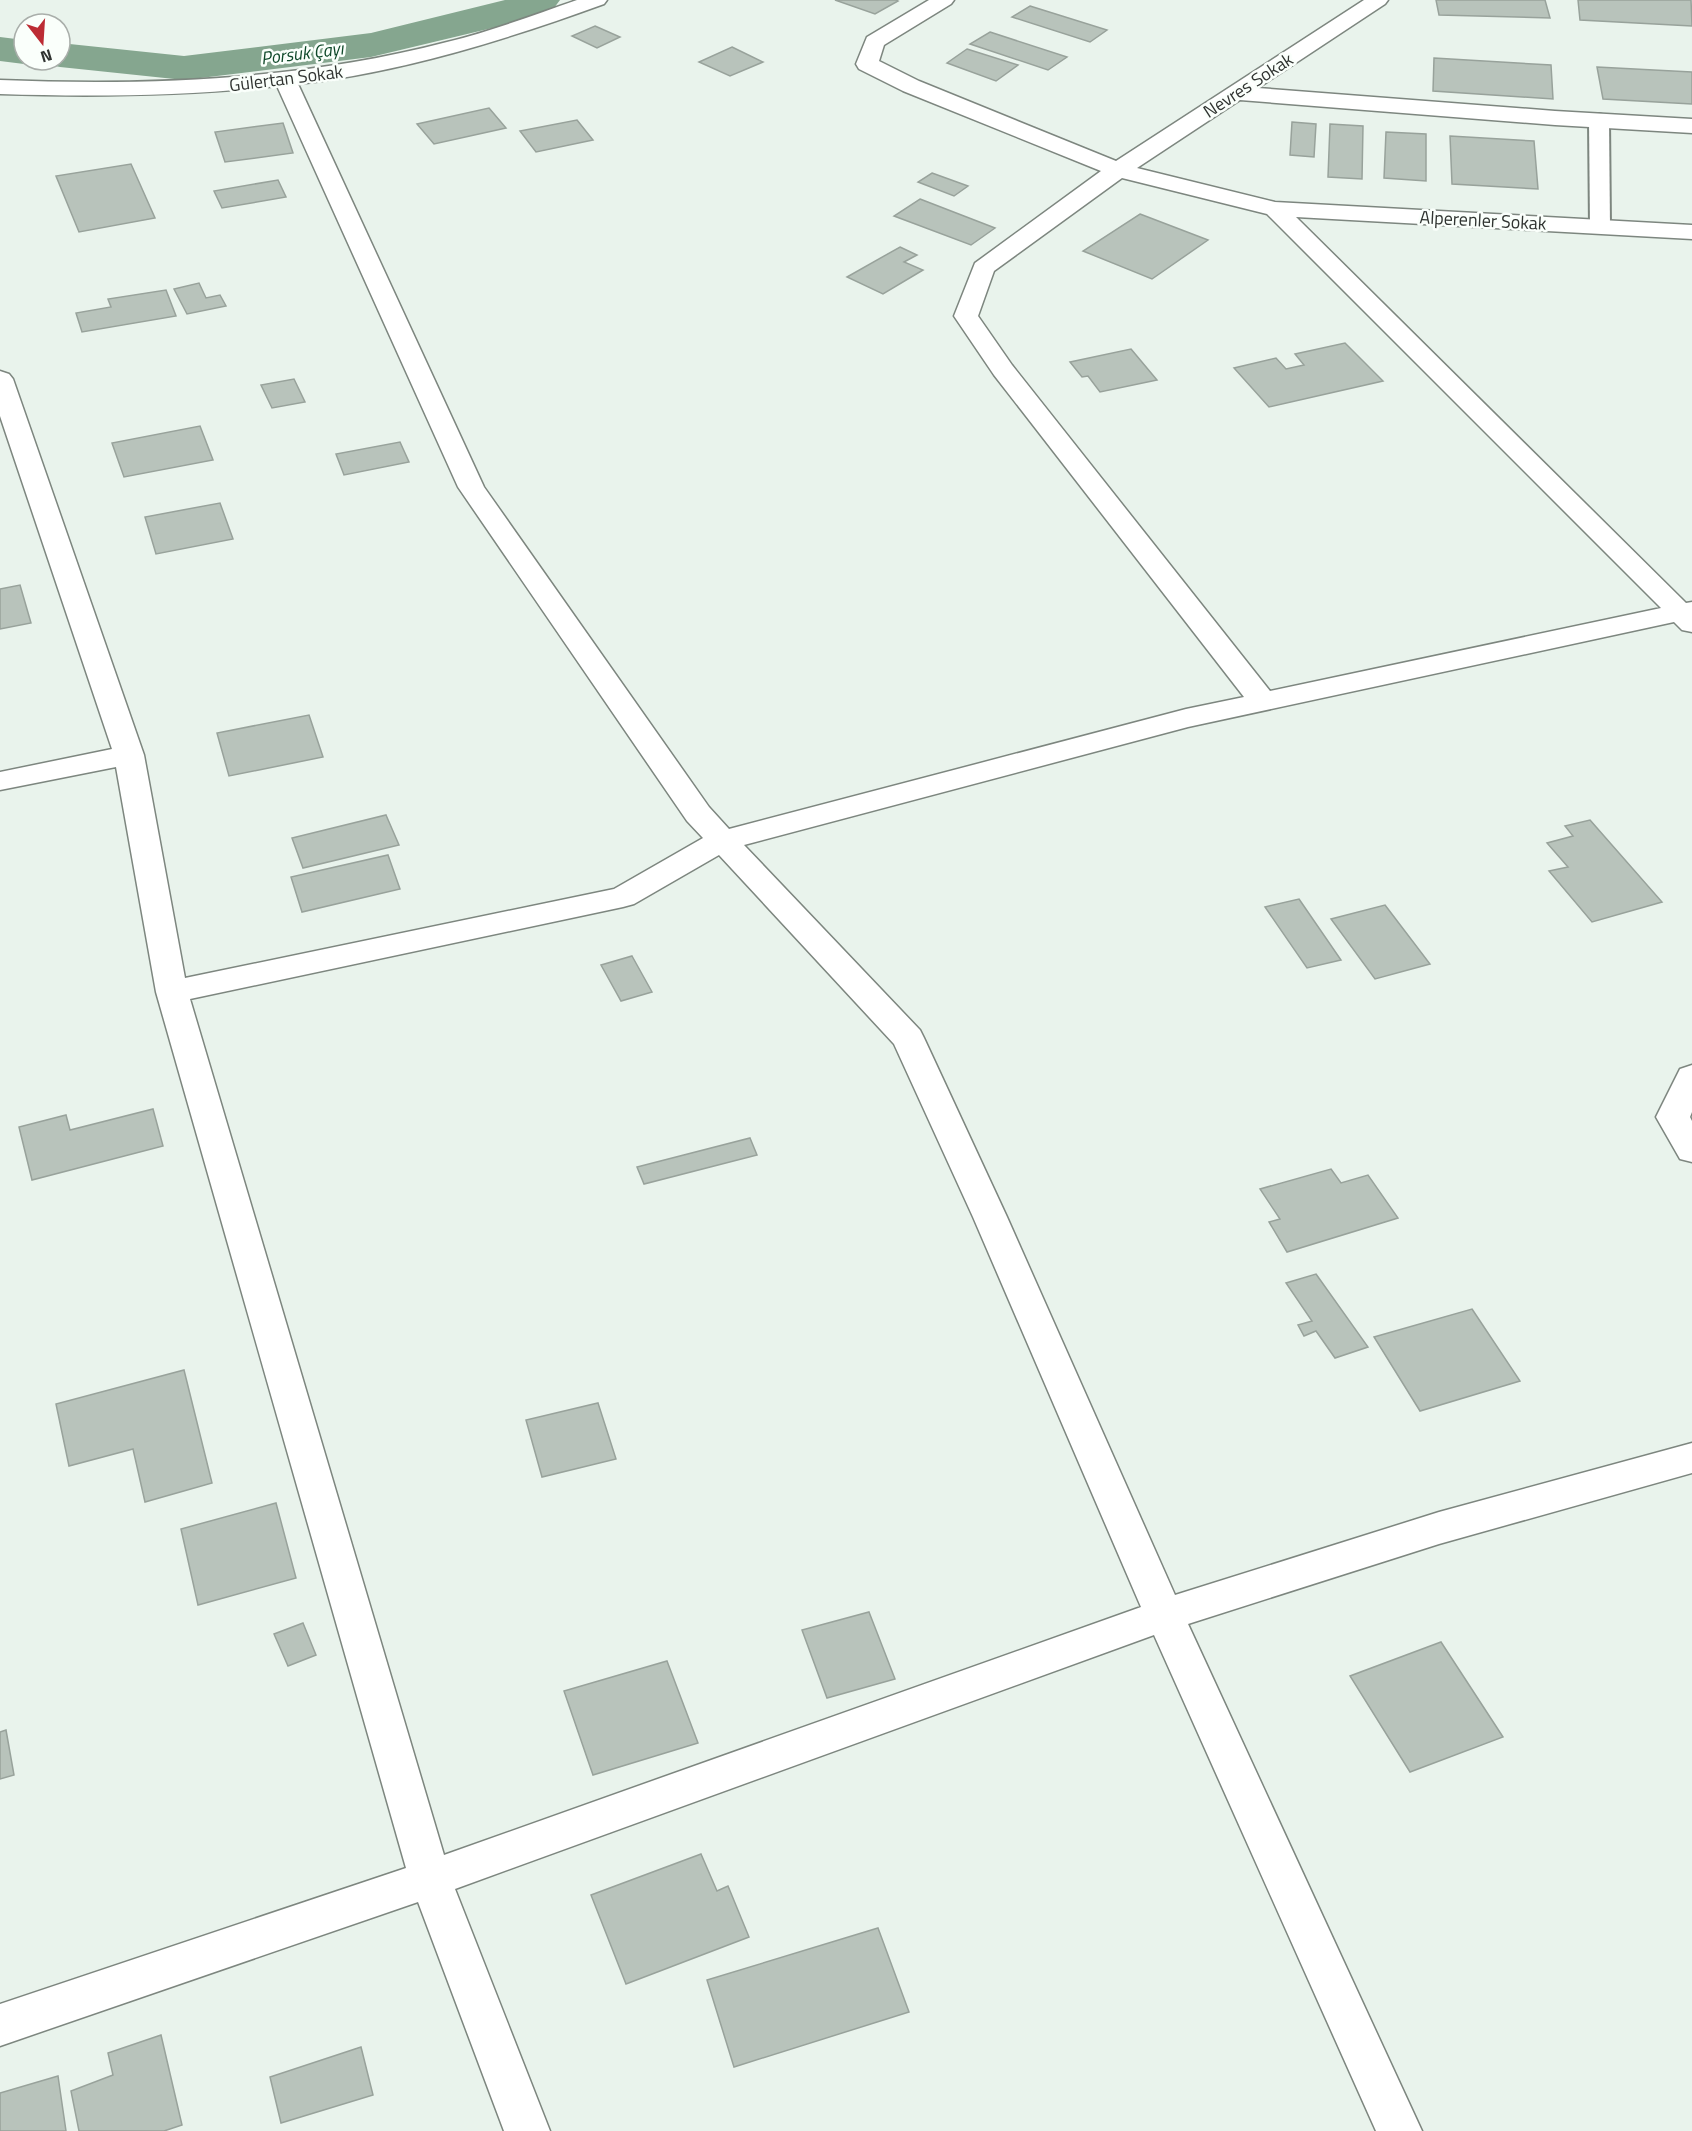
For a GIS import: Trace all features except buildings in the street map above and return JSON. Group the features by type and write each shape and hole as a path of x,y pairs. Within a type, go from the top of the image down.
{"street":[{"name":"Gülertan Sokak","path":"0,87 49,90 158,90 243,85 353,70 450,49 597,0"},
{"name":"Alperenler Sokak","path":"944,0 875,42 867,64 910,86 1118,170 1275,209 1692,232"},
{"name":"Nevres Sokak","path":"1263,702 1004,370 966,316 983,268 1118,170 1378,0"},
{"path":"285,79 471,487 698,814 720,841 908,1038 990,1217 1164,1614 1399,2131"},
{"path":"1238,93 1692,126"},
{"path":"1275,209 1689,615"},
{"path":"0,379 129,755 172,992 430,1879 527,2131"},
{"path":"172,992 623,897 720,841 1186,718 1689,615"},
{"path":"0,781 129,755"},
{"path":"1692,1077 1673,1117 1692,1150"},
{"path":"0,2025 430,1879 1164,1614 1439,1528 1692,1458"}],"lane":[{"path":"1599,120 1600,227"}],"waterway":[{"name":"Porsuk Çayı","path":"72,56 184,68 371,45 516,10 540,0"},
{"name":"Porsuk Çayı","path":"0,49 12,50"}]}
